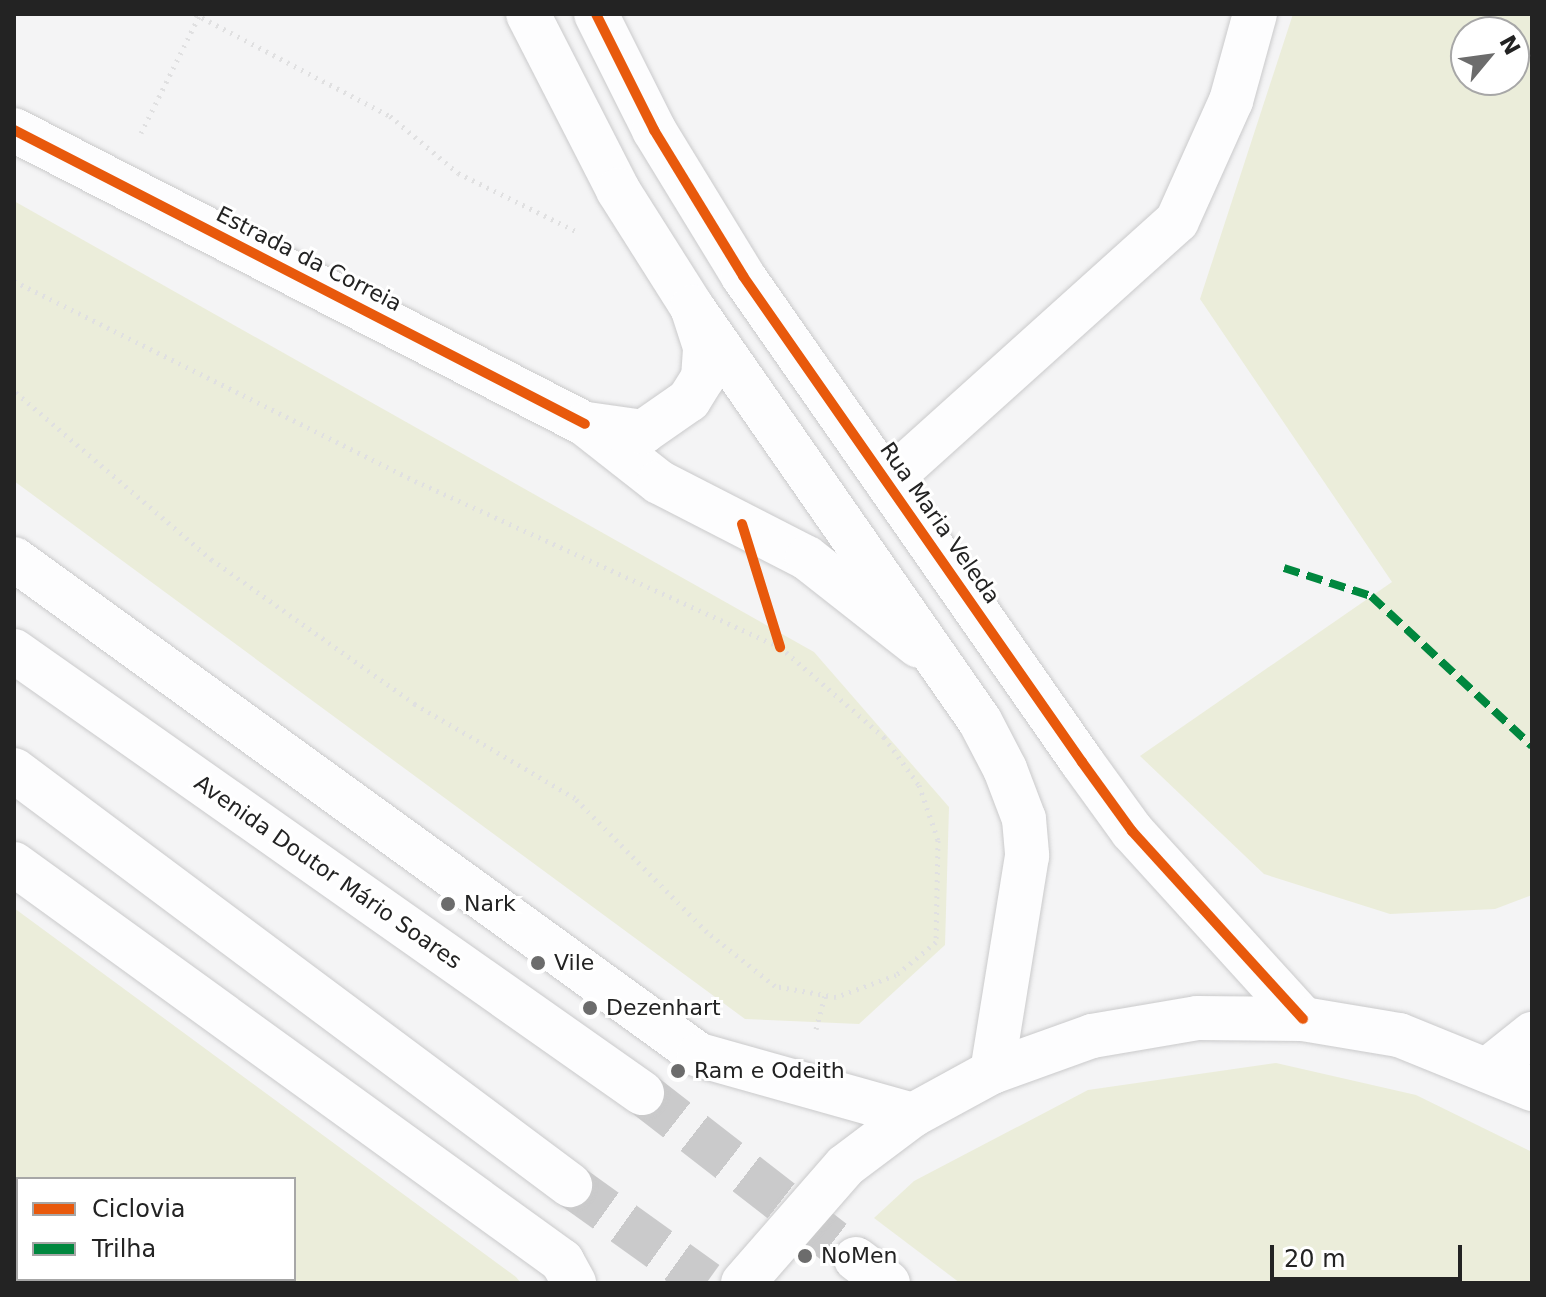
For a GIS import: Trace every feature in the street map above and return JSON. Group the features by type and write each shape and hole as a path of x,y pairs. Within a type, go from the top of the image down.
{"main road":[{"path":"528,14 618,190 692,307 980,721 1024,819 1022,914 992,1072"},
{"name":"Rua Maria Veleda","path":"596,14 654,130 743,276 1132,831 1303,1019"},
{"path":"887,482 1177,221 1231,101 1255,14"},
{"name":"Estrada da Correia","path":"14,130 585,424 659,482 807,558 936,661"},
{"path":"585,424 643,432 689,400 703,378 705,347 692,307"},
{"path":"14,559 699,1055 913,1115"},
{"name":"Avenida Doutor Mário Soares","path":"14,651 642,1093"},
{"path":"14,770 570,1185"},
{"path":"14,864 562,1261 574,1283"},
{"path":"743,1283 845,1166 913,1115 992,1072 1092,1036 1197,1018 1303,1019 1399,1035 1491,1067 1532,1089"},
{"path":"1491,1067 1532,1034"}],"path":[{"path":"116,182 197,15 390,116 458,173 575,234"},
{"path":"14,281 422,484 780,647 884,737 919,785 938,840 936,942 896,975 825,995 775,986 707,932 575,798 415,704 212,560 14,391"},
{"path":"776,633 780,647"},
{"path":"814,1038 825,995"}],"green space":[{"path":"1293,14 1532,14 1532,895 1495,909 1390,914 1264,874 1140,756 1392,582 1200,299"},
{"path":"14,201 814,652 949,807 945,945 859,1024 745,1019 14,481"},
{"path":"14,908 516,1277 521,1283 14,1283"},
{"path":"1276,1063 1416,1095 1532,1152 1532,1283 960,1283 874,1218 914,1181 1088,1090"}],"tunnel":[{"path":"642,1093 856,1259"},
{"path":"570,1185 707,1283"}],"marked path":[{"path":"1284,568 1371,596 1532,746"}],"cycle path":[{"path":"596,14 654,130 743,276 1082,762 1132,831 1303,1019"},
{"path":"14,130 585,424"},
{"path":"742,524 780,647"}],"place":[{"name":"Nark","path":"448,904"},
{"name":"Vile","path":"538,963"},
{"name":"Dezenhart","path":"590,1008"},
{"name":"Ram e Odeith","path":"678,1071"},
{"name":"NoMen","path":"805,1256"}]}
